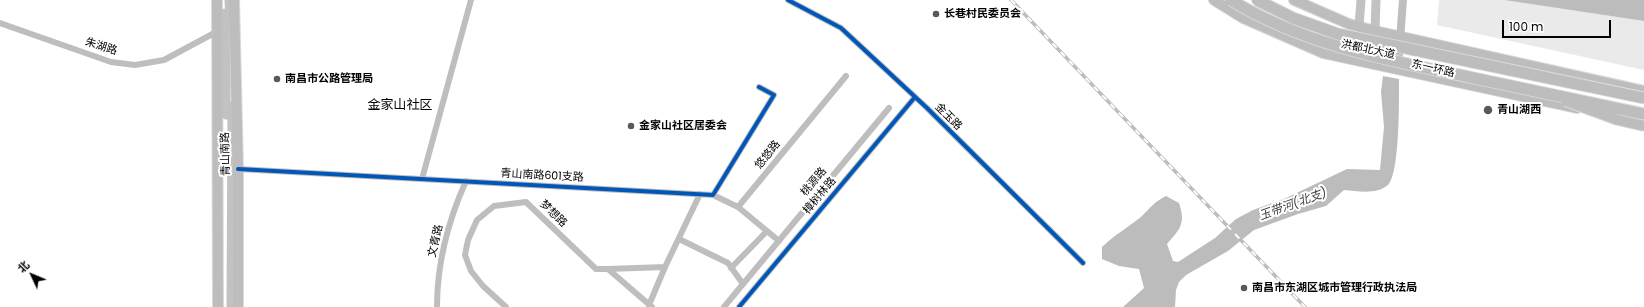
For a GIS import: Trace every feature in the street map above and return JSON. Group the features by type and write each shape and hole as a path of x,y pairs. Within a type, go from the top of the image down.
{"highway":[{"name":"东一环路","path":"1230,0 1287,30 1333,45 1433,70 1644,114"},
{"name":"东一环路","path":"1257,0 1293,18 1338,34 1644,98"}],"main road":[{"name":"青山南路","path":"217,0 218,307"},
{"path":"225,0 228,307"},
{"path":"229,0 232,79 231,307"},
{"name":"青山南路","path":"234,0 238,169 238,307"},
{"name":"洪都北大道","path":"1214,0 1243,18 1323,53 1644,124"},
{"name":"洪都北大道","path":"1294,0 1359,27 1644,91"},
{"path":"1359,27 1361,0"},
{"path":"1375,31 1376,0"},
{"path":"1538,91 1618,120 1644,124"}],"street":[{"path":"422,179 471,0"},
{"name":"金玉路","path":"788,0 841,28 915,97 1083,263"},
{"path":"1398,69 1403,0"},
{"name":"朱湖路","path":"0,23 111,62 135,65 164,60 218,31"},
{"name":"悠悠路","path":"738,207 846,76"},
{"path":"759,87 774,96 713,194 738,207 779,240"},
{"name":"樟树林路","path":"739,307 915,97"},
{"name":"桃源路","path":"724,307 889,108"},
{"name":"青山南路601支路","path":"238,169 713,194"},
{"name":"文青路","path":"437,307 437,287 445,239 466,181"},
{"path":"650,306 665,267 700,194"},
{"name":"梦想路","path":"506,307 483,286 471,271 465,255 468,240 477,220 494,206 526,202 596,269 608,269 650,306"},
{"path":"731,268 767,231"},
{"path":"679,239 728,263 743,284"},
{"path":"608,269 665,267"}],"shaded area":[{"path":"1439,0 1504,0 1644,21 1644,70 1437,25"}],"water":[{"path":"1504,0 1644,0 1644,21"},
{"name":"玉带河(北支)","path":"1383,76 1399,79 1397,151 1392,178 1388,185 1372,191 1344,190 1326,206 1298,214 1254,230 1228,251 1186,275 1179,282 1176,290 1175,307 1123,307 1144,288 1139,269 1119,266 1102,259 1102,247 1142,216 1162,198 1166,196 1179,203 1181,210 1182,221 1180,226 1167,244 1173,261 1178,262 1215,238 1236,219 1253,210 1286,198 1347,169 1380,170 1384,127 1381,92"}],"railway":[{"path":"1011,0 1305,307"}],"cycle path":[{"path":"788,0 841,28 927,108 1083,263"},
{"path":"238,169 713,195 774,95 759,87"},
{"path":"739,307 915,97"}],"place":[{"name":"长巷村民委员会","path":"936,14"},
{"name":"南昌市公路管理局","path":"277,79"},
{"name":"青山湖西","path":"1488,110"},
{"name":"金家山社区居委会","path":"631,126"},
{"name":"南昌市东湖区城市管理行政执法局","path":"1244,288"}],"district":[{"name":"金家山社区","path":"400,106"}]}
